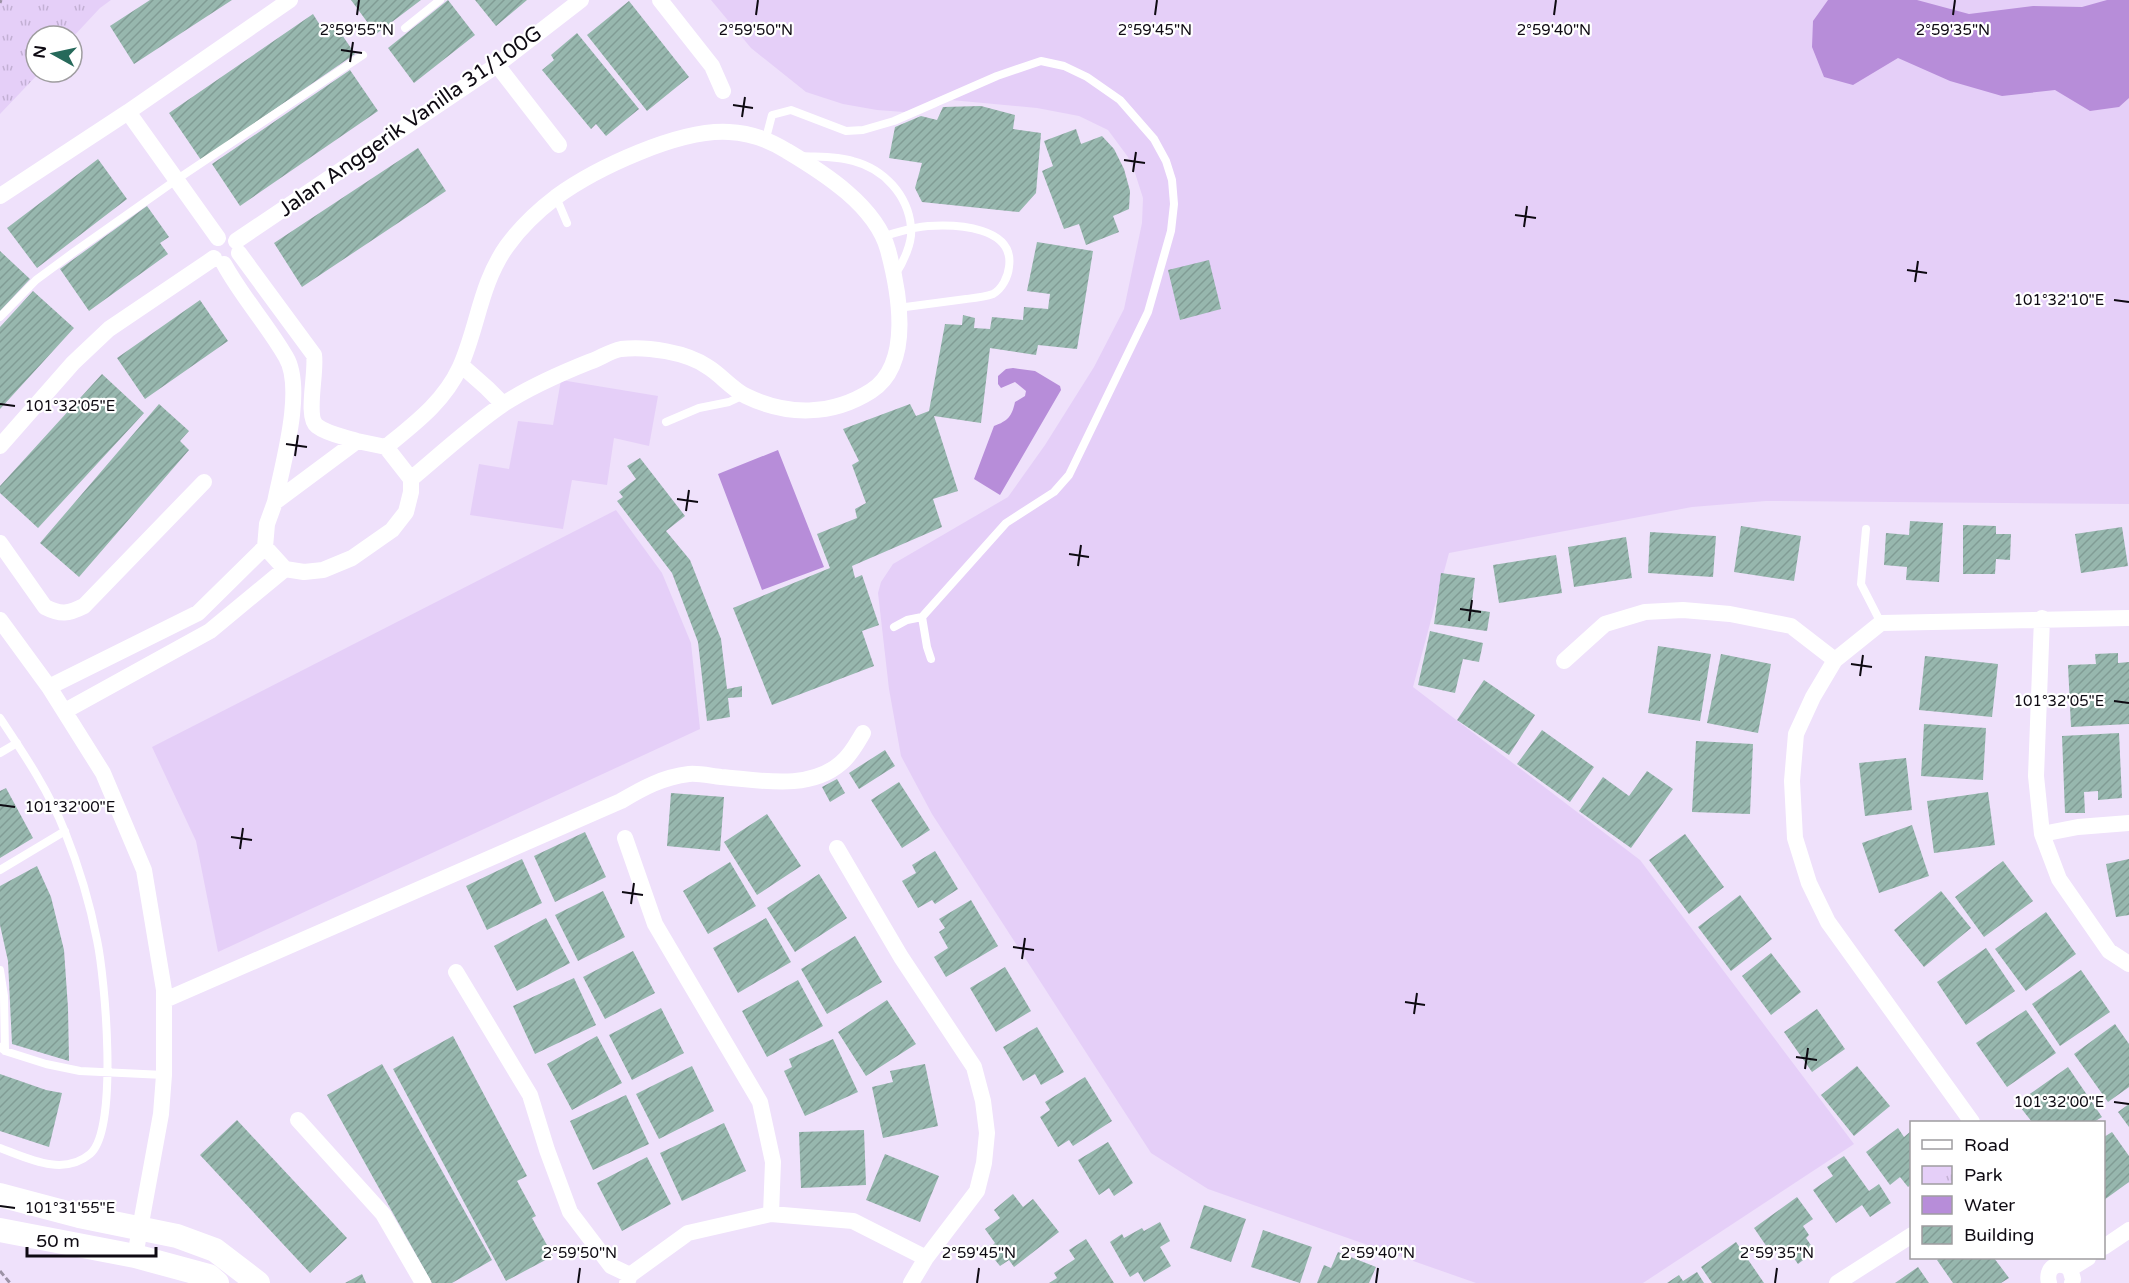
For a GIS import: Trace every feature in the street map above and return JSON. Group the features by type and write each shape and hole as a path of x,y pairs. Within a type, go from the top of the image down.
{"main road":[{"path":"0,1195 79,1216 177,1236 215,1250 258,1283"},
{"path":"0,1230 135,1256 209,1276 217,1283"}],"street":[{"path":"0,196 128,112 290,0"},
{"name":"Jalan Anggerik Vanilla 31/100G","path":"238,247 497,65 581,0"},
{"path":"660,0 712,66 723,91"},
{"path":"497,65 559,145"},
{"path":"128,112 218,238"},
{"path":"386,447 427,414 452,383 461,365 479,303 507,246 535,215 556,197 610,165 691,136 726,132 766,138 838,183 853,197 884,237 894,275 898,308 896,356 890,373 883,383 844,406 807,411 772,405 744,395 706,365 690,357 659,351 619,350 557,375 503,404 411,479"},
{"path":"49,687 198,613 265,547 267,524 275,502 294,401 294,385 288,358 211,251 213,243 225,236 231,237 314,355 316,366 311,417 315,425 357,441 386,447 411,479 411,492 406,512 392,530 352,558 324,570 304,572 285,568 265,547"},
{"path":"0,446 73,363 109,329 219,261 234,261 238,247"},
{"path":"265,326 284,312"},
{"path":"461,365 503,404"},
{"path":"275,502 357,441"},
{"path":"0,543 45,607 55,612 68,614 84,606 204,482"},
{"path":"65,711 210,631 285,568"},
{"path":"1564,661 1605,624 1645,612 1683,610 1730,614 1791,626 1835,660"},
{"path":"2042,618 2036,776 2042,834 2059,879 2109,951 2129,964"},
{"path":"1971,1121 1828,922 1809,883 1795,838 1792,781 1796,734 1813,697 1835,660 1881,623 2129,618"},
{"path":"0,620 49,687 103,772 144,870 165,1000 164,1076 160,1114 135,1256"},
{"path":"165,1000 621,801 659,780 691,774 788,782 814,778 841,763 863,733"},
{"path":"2042,834 2078,826 2129,823"},
{"path":"625,838 655,924 760,1102 773,1162 771,1214"},
{"path":"837,848 901,957 974,1067 983,1101 987,1133 984,1163 977,1191 926,1258 911,1283"},
{"path":"456,972 530,1095 570,1212 611,1266 629,1279 688,1233 771,1214 853,1221 926,1258"},
{"path":"298,1120 383,1214 423,1283"},
{"path":"2105,1246 2129,1230"},
{"path":"1837,1283 1910,1235"},
{"path":"2049,1283 2048,1274 2051,1268 2056,1265 2066,1269 2084,1259"}],"lane":[{"path":"405,28 440,0"},
{"path":"0,317 36,280 176,180 363,55"},
{"path":"766,138 772,115 782,111 791,110 846,131 863,130 894,121 997,76 1041,61 1064,66 1087,77 1120,100 1154,139 1166,161 1172,180 1174,204 1171,231 1148,312 1069,475 1054,492 1006,523 922,617 907,620 894,627"},
{"path":"795,156 853,160 885,175 903,199 911,228 904,261 894,275"},
{"path":"556,197 567,223"},
{"path":"884,237 911,228 966,227 995,237 1008,247 1010,255 1009,267 1002,286 994,294 898,308"},
{"path":"666,422 699,408 729,402 744,395"},
{"path":"1866,529 1862,584 1881,623"},
{"path":"922,617 931,659"},
{"path":"0,717 48,794 65,831 86,892 98,942 104,989 106,1073 105,1117 99,1141 90,1154 70,1164 53,1165 37,1162 0,1148"},
{"path":"0,753 17,743"},
{"path":"0,870 65,831"},
{"path":"0,970 4,996 2,1049 80,1071 164,1076"}],"path":[{"path":"0,1271 10,1283"}],"green space":[{"path":"0,0 111,0 84,25 24,24 24,84 29,84 0,114"},
{"path":"711,0 2129,0 2129,504 1766,501 1692,507 1449,553 1413,687 1640,860 1854,1144 1643,1283 1476,1283 1208,1189 1151,1153 932,814 901,756 889,689 878,593 881,582 893,564 1008,497 1045,445 1094,367 1124,309 1142,223 1143,198 1135,173 1128,157 1108,130 1079,116 1037,108 951,100 939,106 904,112 877,110 843,104 806,92 751,48"},
{"path":"561,380 658,396 649,446 614,438 607,485 572,480 563,529 470,515 479,464 509,469 518,421 553,425"},
{"path":"616,510 662,573 691,643 700,729 218,952 196,841 152,747"}],"water":[{"path":"1828,0 1917,0 1969,14 2033,6 2082,7 2107,0 2129,0 2129,98 2119,107 2090,111 2055,90 2002,96 1950,81 1898,58 1853,85 1824,77 1812,47 1813,21"},
{"path":"1006,369 1035,371 1060,386 1061,390 1000,495 974,479 994,426 1009,417 1015,402 1025,396 1026,391 1015,382 1001,388 998,384 998,376"},
{"path":"778,450 824,567 762,590 718,474"}],"building":[{"path":"150,0 232,0 134,64 110,26"},
{"path":"351,0 421,0 376,34"},
{"path":"448,0 475,35 414,83 388,48"},
{"path":"475,0 527,0 496,26"},
{"path":"629,1 689,77 647,111 587,35"},
{"path":"313,14 323,30 334,23 355,54 201,160 169,113"},
{"path":"577,33 639,109 606,136 596,124 591,129 542,70 554,60 551,55"},
{"path":"350,70 378,111 240,206 212,164"},
{"path":"981,106 1015,115 1013,129 1041,133 1036,193 1019,212 922,202 915,188 922,163 889,158 895,127 921,116 937,120 943,107"},
{"path":"1076,129 1081,144 1102,136 1114,149 1124,169 1130,191 1129,209 1113,216 1119,232 1086,245 1079,224 1064,229 1042,171 1053,166 1044,141"},
{"path":"418,148 446,191 302,287 274,243"},
{"path":"98,159 127,199 37,268 7,228"},
{"path":"147,206 169,237 160,243 168,254 89,311 60,269"},
{"path":"1037,242 1093,251 1077,349 1038,345 1036,355 990,348 981,423 934,416 958,491 933,499 942,527 852,566 855,578 862,575 879,625 862,631 874,666 772,705 733,608 830,568 817,534 857,518 855,509 866,503 852,465 859,461 843,429 910,404 916,416 929,411 945,324 962,325 963,315 975,318 974,328 990,329 992,317 1023,320 1024,307 1048,309 1050,294 1027,291"},
{"path":"0,251 30,279 0,311"},
{"path":"1209,260 1221,309 1180,320 1168,270"},
{"path":"33,291 74,328 0,409 0,327"},
{"path":"200,300 228,341 145,399 117,358"},
{"path":"102,374 144,413 38,528 0,493 0,486"},
{"path":"159,404 189,431 180,441 189,450 79,577 40,543"},
{"path":"640,458 685,516 666,531 690,560 721,639 727,689 742,686 742,697 728,698 730,717 707,721 698,642 672,573 617,501 623,497 619,492 636,479 627,466"},
{"path":"1910,521 1943,523 1939,582 1906,580 1907,567 1884,565 1886,533 1909,535"},
{"path":"1963,525 1996,526 1996,534 2011,534 2010,560 1996,559 1995,574 1963,574"},
{"path":"1741,526 1801,536 1794,581 1734,572"},
{"path":"2122,527 2128,566 2081,573 2075,534"},
{"path":"1650,532 1716,536 1713,577 1648,573"},
{"path":"1626,537 1632,578 1574,587 1568,547"},
{"path":"1556,555 1562,593 1499,603 1493,565"},
{"path":"1441,573 1475,578 1471,609 1490,612 1487,631 1434,624"},
{"path":"1430,631 1483,643 1479,662 1463,659 1455,693 1418,685"},
{"path":"1658,646 1711,654 1700,721 1648,713"},
{"path":"2118,653 2118,663 2129,662 2129,724 2071,727 2068,665 2096,664 2095,654"},
{"path":"1721,654 1771,664 1758,733 1707,723"},
{"path":"1925,656 1998,664 1992,717 1919,710"},
{"path":"1484,680 1535,715 1509,755 1457,720"},
{"path":"1924,724 1986,728 1983,780 1921,776"},
{"path":"1542,730 1594,767 1570,802 1517,764"},
{"path":"2119,733 2122,798 2098,800 2098,791 2084,792 2085,813 2065,813 2062,736"},
{"path":"1696,741 1753,744 1750,814 1692,812"},
{"path":"885,750 895,766 859,789 849,773"},
{"path":"1906,758 1912,810 1865,816 1859,763"},
{"path":"1647,771 1673,789 1631,848 1579,811 1603,777 1629,796"},
{"path":"837,779 845,793 830,802 822,787"},
{"path":"899,782 930,830 902,848 871,800"},
{"path":"6,788 33,838 0,858 0,791"},
{"path":"1988,792 1995,845 1934,853 1927,801"},
{"path":"671,793 724,797 720,851 667,846"},
{"path":"767,814 801,866 757,895 724,842"},
{"path":"1912,825 1929,876 1879,893 1862,843"},
{"path":"585,832 606,877 555,902 534,856"},
{"path":"1685,834 1724,887 1689,914 1649,860"},
{"path":"935,851 958,889 935,904 932,900 918,908 902,881 916,873 912,865"},
{"path":"522,859 542,903 487,930 466,886"},
{"path":"2129,859 2129,915 2116,917 2106,864"},
{"path":"2003,861 2033,901 1984,937 1955,897"},
{"path":"730,862 756,906 708,934 683,891"},
{"path":"37,866 51,897 64,950 69,1061 12,1044 8,961 0,925 0,886"},
{"path":"819,874 847,918 795,952 767,908"},
{"path":"603,891 625,937 578,961 555,915"},
{"path":"1941,891 1971,928 1924,967 1894,930"},
{"path":"1740,895 1772,939 1731,971 1698,927"},
{"path":"971,900 998,946 946,977 934,957 948,948 939,932 945,928 939,919"},
{"path":"2046,912 2076,954 2026,991 1995,949"},
{"path":"546,918 570,963 517,991 494,946"},
{"path":"766,918 791,962 738,993 713,948"},
{"path":"855,936 882,982 827,1014 801,969"},
{"path":"1986,948 2015,991 1966,1025 1937,982"},
{"path":"633,951 655,993 605,1019 583,977"},
{"path":"1771,953 1801,992 1771,1015 1742,976"},
{"path":"1005,967 1031,1011 996,1032 970,988"},
{"path":"2081,970 2110,1012 2060,1046 2032,1004"},
{"path":"574,978 596,1025 535,1054 513,1006"},
{"path":"798,980 823,1026 767,1057 742,1011"},
{"path":"887,1000 916,1044 866,1076 838,1032"},
{"path":"661,1008 684,1053 632,1080 609,1035"},
{"path":"1817,1009 1845,1049 1812,1072 1784,1032"},
{"path":"2026,1010 2056,1053 2007,1087 1976,1043"},
{"path":"2115,1024 2129,1044 2129,1087 2108,1102 2074,1054"},
{"path":"1037,1027 1064,1072 1041,1085 1035,1074 1023,1081 1003,1047"},
{"path":"453,1036 527,1176 517,1181 536,1216 532,1218 553,1256 506,1281 393,1069"},
{"path":"597,1036 622,1083 572,1110 547,1064"},
{"path":"833,1039 858,1092 805,1116 784,1071 792,1067 789,1059"},
{"path":"382,1064 492,1260 452,1283 432,1283 327,1095"},
{"path":"925,1064 938,1126 883,1138 872,1087 893,1082 890,1071"},
{"path":"692,1066 714,1111 659,1139 636,1094"},
{"path":"1857,1066 1890,1106 1854,1136 1821,1095"},
{"path":"2068,1067 2102,1117 2096,1121 2031,1121 2017,1103"},
{"path":"0,1074 46,1090 62,1093 49,1147 0,1131"},
{"path":"1085,1077 1112,1121 1073,1146 1069,1140 1058,1147 1040,1117 1050,1110 1045,1102"},
{"path":"626,1095 649,1144 593,1170 570,1121"},
{"path":"2129,1104 2129,1127 2118,1112"},
{"path":"237,1120 347,1238 310,1273 200,1155"},
{"path":"724,1123 746,1171 682,1201 660,1153"},
{"path":"1898,1128 1904,1137 1910,1132 1910,1185 1908,1187 1900,1177 1890,1185 1866,1152"},
{"path":"864,1130 866,1185 801,1188 799,1132"},
{"path":"2112,1132 2129,1156 2129,1182 2105,1199 2105,1136"},
{"path":"1108,1142 1133,1183 1114,1196 1109,1188 1099,1195 1078,1160"},
{"path":"885,1154 939,1176 920,1222 866,1200"},
{"path":"1844,1156 1869,1191 1879,1184 1891,1203 1870,1217 1862,1205 1836,1223 1813,1190 1833,1176 1827,1167"},
{"path":"647,1157 671,1204 622,1231 597,1183"},
{"path":"1013,1194 1023,1207 1033,1199 1059,1232 1014,1267 1009,1260 1000,1266 987,1250 995,1243 985,1229 1000,1218 994,1210"},
{"path":"1797,1197 1813,1219 1803,1226 1809,1235 1806,1238 1815,1251 1798,1264 1788,1250 1782,1255 1776,1246 1769,1250 1754,1228"},
{"path":"1204,1205 1246,1219 1231,1262 1190,1248"},
{"path":"1160,1222 1170,1241 1160,1247 1171,1266 1144,1282 1138,1272 1130,1277 1110,1242 1122,1234 1124,1238 1142,1228 1144,1231"},
{"path":"1263,1230 1312,1247 1300,1283 1251,1267"},
{"path":"1086,1239 1114,1283 1049,1283 1057,1278 1054,1273 1075,1259 1069,1250"},
{"path":"1736,1242 1764,1283 1712,1283 1701,1267"},
{"path":"1338,1252 1376,1267 1369,1283 1317,1283 1324,1265 1331,1268"},
{"path":"1995,1259 2009,1278 2001,1283 1953,1283 1937,1260"},
{"path":"1918,1267 1929,1283 1895,1283"},
{"path":"1697,1272 1704,1283 1667,1283 1679,1275 1683,1281"},
{"path":"362,1274 366,1283 345,1283"}]}
